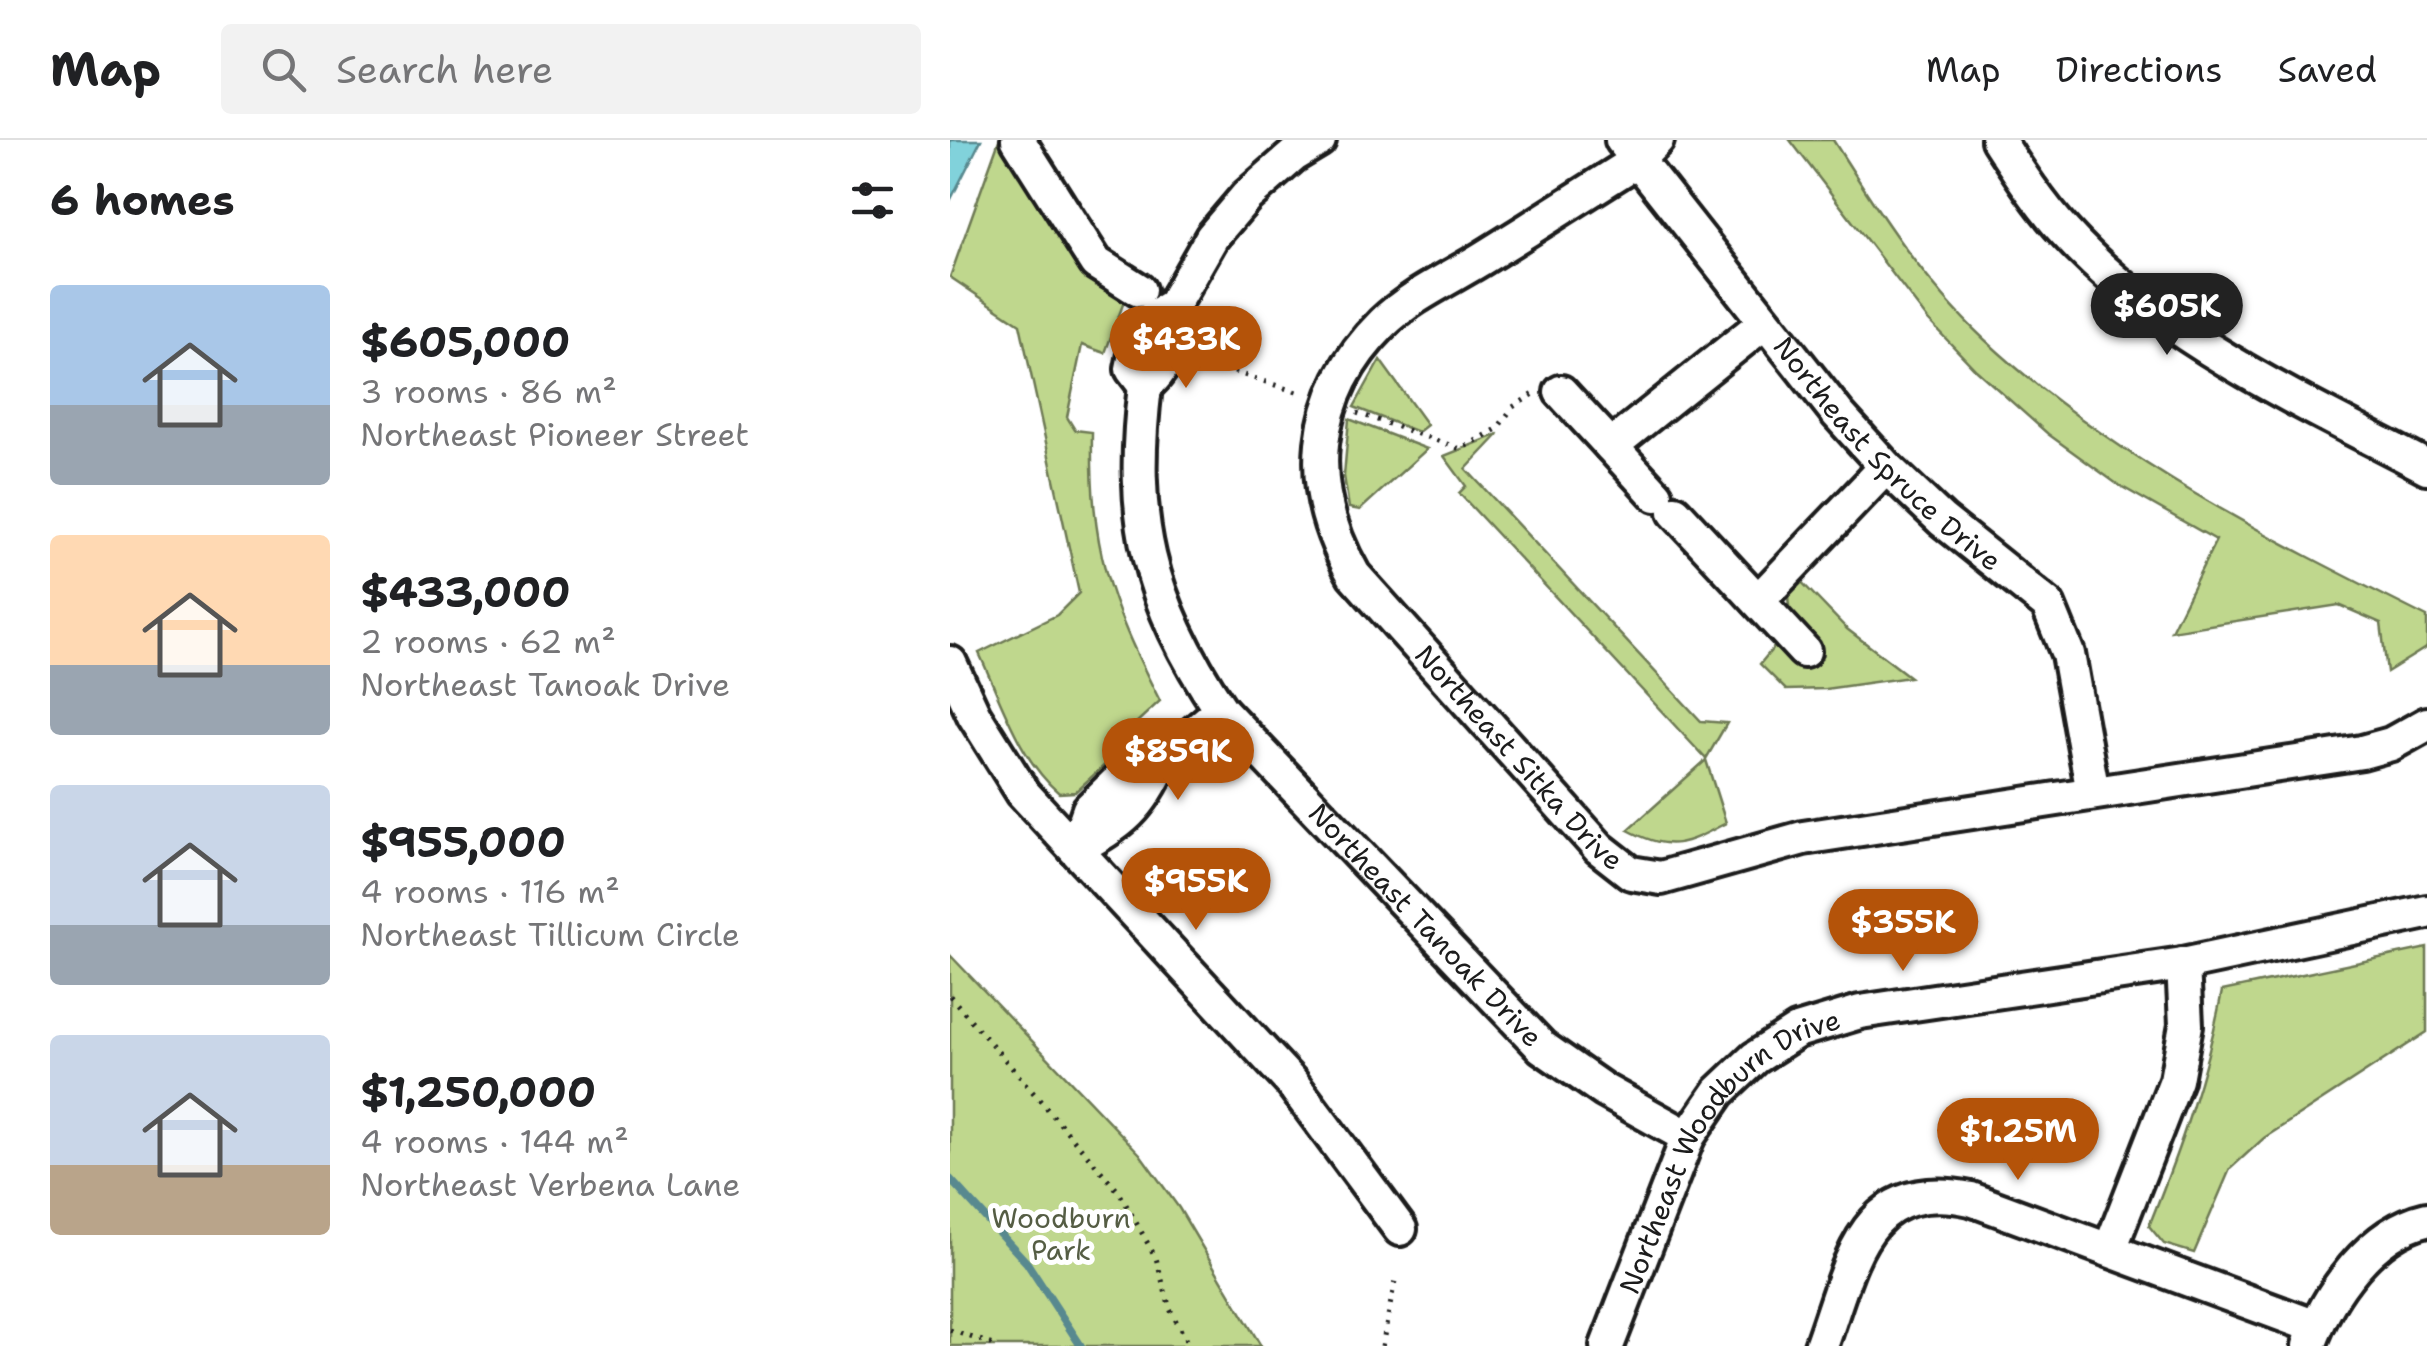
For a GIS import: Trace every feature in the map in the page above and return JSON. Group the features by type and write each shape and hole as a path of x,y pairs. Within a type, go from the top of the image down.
{"street":[{"path":"1018,140 1096,263 1139,290"},
{"name":"Northeast Tanoak Drive","path":"1145,386 1161,373 1170,352 1173,305 1212,237 1246,198 1271,153 1319,140"},
{"path":"1998,140 2064,232 2134,294 2206,348 2427,466"},
{"name":"Northeast Spruce Drive","path":"1638,147 1764,323 1886,467 1942,520 2048,605 2068,654 2093,793"},
{"name":"Northeast Sitka Drive","path":"1638,147 1385,320 1350,360 1330,402 1319,455 1323,505 1334,540 1354,575 1599,848 1631,874 1661,878 1802,838 2362,752 2391,744 2427,724"},
{"name":"Northeast Tanoak Drive","path":"1173,305 1149,320 1138,340 1132,368 1145,386 1137,448 1142,534 1166,615 1189,662 1221,710 1542,1046 1605,1091 1688,1137"},
{"path":"1611,446 1764,323"},
{"path":"1561,392 1804,650"},
{"path":"1758,601 1886,467"},
{"path":"950,663 974,716 1023,793 1292,1083 1400,1229"},
{"path":"1075,849 1116,827 1146,799 1163,759 1221,710"},
{"name":"Northeast Woodburn Drive","path":"1607,1346 1688,1137 1719,1092 1755,1058 1797,1032 1860,1012 2183,964 2427,912"},
{"path":"2110,1249 2176,1080 2186,1025 2183,964"},
{"path":"1821,1346 1862,1234 1884,1210 1907,1197 1940,1192 1971,1199 2110,1249 2312,1336 2359,1262 2402,1225 2427,1219"}],"path":[{"path":"1170,352 1306,395"},
{"path":"1343,407 1461,448 1497,429 1513,408 1550,383 1561,392"},
{"path":"950,996 1118,1192 1156,1258 1170,1309 1189,1346"},
{"path":"1382,1346 1392,1314 1396,1276"},
{"path":"950,1330 997,1346"}],"green space":[{"path":"999,140 1012,140 1125,299 1105,353 1082,345 1067,417 1075,430 1092,432 1094,509 1106,572 1127,632 1160,701 1122,736 1119,752 1075,792 1059,793 1033,763 1012,728 979,653 1057,615 1079,593 1020,324 950,277"},
{"path":"1790,140 1833,140 1921,270 1984,339 2034,382 2086,422 2195,494 2427,617 2427,647 2387,672 2381,623 2339,605 2171,631 2216,540 2117,484 2048,434 1976,370 1928,320"},
{"path":"1380,360 1427,425 1418,432 1354,407"},
{"path":"1349,419 1427,449 1360,510 1349,508 1344,476"},
{"path":"1499,434 1466,469 1701,721 1727,723 1706,759 1459,493 1466,486 1444,456"},
{"path":"1793,573 1847,629 1910,677 1825,689 1786,690 1760,664 1774,647 1791,661 1810,646 1790,612 1788,593"},
{"path":"1706,760 1726,823 1678,843 1656,842 1628,830"},
{"path":"2427,948 2427,1032 2264,1138 2230,1169 2194,1253 2164,1244 2149,1226 2192,1110 2222,991"},
{"name":"Woodburn Park","path":"950,955 1140,1154 1179,1208 1261,1346 950,1346"}],"water":[{"path":"950,140 981,140 950,201"}],"waterway":[{"path":"950,1179 1027,1263 1081,1346"}]}
